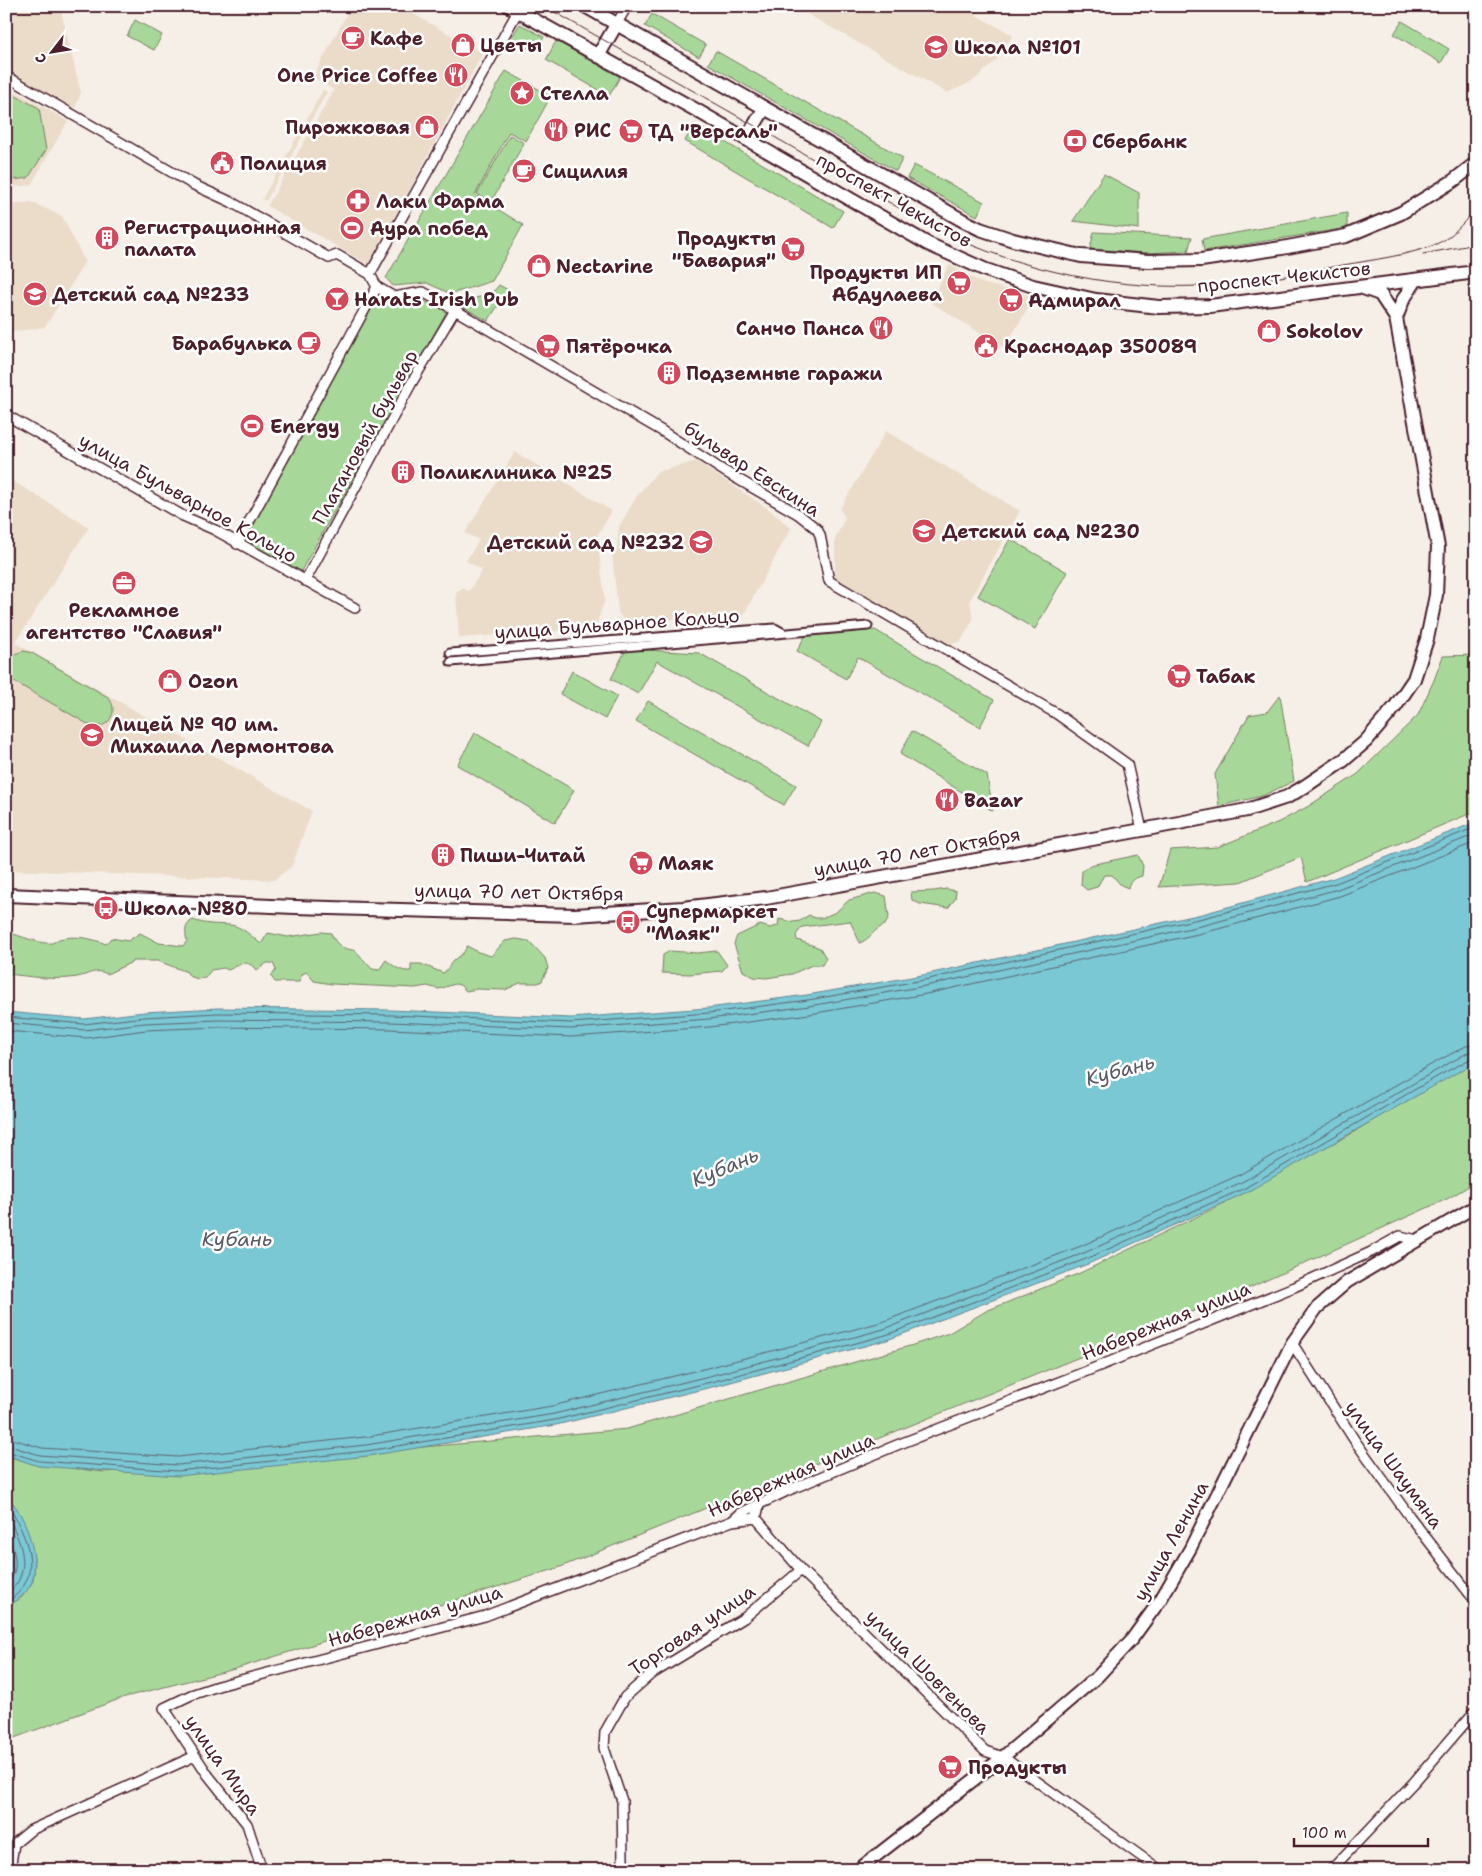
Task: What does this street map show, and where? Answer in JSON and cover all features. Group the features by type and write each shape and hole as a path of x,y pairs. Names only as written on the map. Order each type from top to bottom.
{"main road":[{"name":"проспект Чекистов","path":"585,6 962,220 980,229 1013,240 1072,254 1148,261 1201,260 1346,236 1401,213 1453,181 1476,163"},
{"name":"проспект Чекистов","path":"514,9 935,248 986,270 1033,286 1074,296 1159,307 1210,306 1363,288 1476,272"},
{"path":"598,56 616,25"},
{"path":"746,139 764,109"},
{"path":"1396,318 1403,300 1416,280"},
{"name":"улица 70 лет Октября","path":"6,895 295,907 575,915 683,908 766,898 1142,830 1247,810 1287,796 1344,760 1366,741 1395,707 1414,680 1427,639 1436,595 1438,546 1396,318 1380,294 1363,288"}],"street":[{"path":"616,25 627,6"},
{"path":"370,274 514,9"},
{"path":"6,76 194,185 231,202 329,258 337,255 370,274 377,288 237,544"},
{"name":"бульвар Евскина","path":"377,288 394,297 423,292 662,431 724,471 798,514 817,529 820,535 829,580 1050,710 1127,764 1142,830"},
{"name":"Платановый бульвар","path":"305,581 411,384 455,310"},
{"name":"улица Бульварное Кольцо","path":"6,416 183,516 215,530 237,544 355,608"},
{"name":"улица Бульварное Кольцо","path":"451,662 868,626"},
{"name":"улица Бульварное Кольцо","path":"450,653 775,628 784,633"},
{"name":"улица Ленина","path":"858,1870 1003,1756 1098,1676 1132,1639 1161,1599 1190,1549 1292,1343 1317,1308 1347,1282 1476,1207"},
{"name":"Набережная улица","path":"164,1708 191,1695 218,1686 485,1616 732,1521 741,1513 760,1502 897,1445 1082,1373 1294,1287 1371,1252 1400,1236 1417,1240"},
{"name":"улица Шаумяна","path":"1292,1343 1355,1441 1410,1517 1476,1602"},
{"path":"732,1521 756,1518 760,1502"},
{"name":"улица Шовгенова","path":"756,1518 801,1570 985,1751 1003,1756 1160,1870"},
{"name":"Торговая улица","path":"620,1870 622,1861 622,1801 604,1748 605,1732 625,1697 650,1675 744,1618 801,1570"},
{"name":"улица Мира","path":"164,1708 208,1775 248,1824 262,1870"},
{"path":"1331,1870 1415,1781 1476,1710"},
{"path":"10,1865 14,1844 31,1830 195,1756"}],"shaded area":[{"path":"6,6 60,6 81,93 75,108 6,71"},
{"path":"351,6 399,6 483,53 369,265 267,206 334,90 313,77"},
{"name":"Школа №101","path":"793,6 981,6 976,15 1013,35 998,59 972,82 947,93"},
{"path":"6,86 68,121 31,185 6,188"},
{"path":"323,90 327,92 266,201 262,199"},
{"name":"Детский сад №233","path":"31,202 62,216 85,262 45,327 6,333 6,205"},
{"path":"949,265 982,283 1035,297 1004,348 930,302"},
{"name":"Детский сад №230","path":"886,431 1020,511 970,600 973,620 961,641 948,645 835,577 835,539 845,517 840,509"},
{"path":"515,452 612,511 597,536 605,600 595,628 459,638 456,593 462,588 469,591 482,570 466,561 479,540 465,533"},
{"name":"Детский сад №232","path":"696,461 770,510 791,528 742,618 623,620 618,612 612,553 617,548 619,526 637,496 657,472"},
{"path":"6,477 89,527 6,657"},
{"name":"Лицей № 90 им. Михаила Лермонтова","path":"16,643 312,811 292,866 274,880 6,870 6,659"}],"green space":[{"path":"652,14 706,45 699,57 645,26"},
{"path":"135,20 162,35 154,50 127,36"},
{"path":"1402,21 1449,49 1441,63 1394,34"},
{"path":"520,24 544,37 535,52 511,38"},
{"path":"556,41 620,77 609,96 546,60"},
{"path":"716,51 903,158 896,171 708,64"},
{"path":"506,71 551,96 526,141 509,132 475,195 523,225 492,281 451,294 427,283 393,286 386,278"},
{"path":"6,91 39,108 46,150 28,178 6,181"},
{"path":"694,124 843,211 833,228 685,141"},
{"path":"510,135 524,143 491,202 477,194"},
{"path":"914,165 984,202 977,216 907,178"},
{"path":"1104,174 1139,193 1139,229 1073,221"},
{"path":"1347,213 1347,228 1204,251 1202,239"},
{"path":"1094,232 1192,237 1188,251 1146,253 1090,249"},
{"path":"499,285 508,290 488,321 463,307 467,300 489,294"},
{"path":"383,299 390,301 419,299 447,311 301,571 244,541 374,304"},
{"path":"1010,539 1067,572 1035,629 978,596"},
{"path":"875,630 994,700 980,727 858,657 846,679 797,651 805,636"},
{"path":"626,649 699,653 821,722 808,746 657,661 638,694 611,679"},
{"path":"24,651 32,653 108,697 113,708 111,718 103,725 91,726 13,681 8,672 8,663 14,655"},
{"path":"1476,655 1476,811 1307,882 1301,857 1240,882 1159,887 1170,850 1218,847 1279,822 1307,807 1358,774 1418,715 1443,656"},
{"path":"572,671 617,696 605,719 560,694"},
{"path":"1280,695 1294,781 1262,796 1219,806 1215,774 1249,715 1267,712"},
{"path":"648,701 796,785 784,805 636,721"},
{"path":"912,731 987,775 993,811 900,754"},
{"path":"475,733 574,790 555,823 457,765"},
{"path":"1138,855 1143,866 1142,876 1131,881 1128,888 1121,885 1112,875 1104,875 1097,887 1087,890 1081,885 1082,871 1090,865"},
{"path":"946,889 956,891 955,899 948,908 920,904 912,900 911,892"},
{"path":"875,893 886,896 889,917 885,925 877,929 864,941 860,943 850,921 802,927 796,935 797,940 820,948 826,958 822,965 812,965 792,974 766,978 754,977 743,971 734,944 737,936 760,925 770,928 778,926 779,919 793,922 800,921 809,915 815,918 822,918 836,912 849,900"},
{"path":"193,920 207,924 239,927 261,944 268,933 288,937 321,932 331,933 340,946 355,950 372,969 379,970 386,960 404,971 411,971 411,964 421,964 443,973 463,953 467,946 491,956 505,941 516,939 529,941 545,958 548,968 542,981 538,983 520,983 505,990 477,989 466,991 460,985 455,984 439,989 427,986 415,988 332,984 314,981 307,972 302,974 299,982 275,982 271,976 276,970 273,963 267,963 257,970 249,964 243,963 228,970 224,968 211,970 205,978 198,979 189,976 187,972 158,961 134,961 107,974 95,972 69,978 42,978 6,974 7,932 48,943 59,939 77,937 106,944 111,938 128,941 140,933 159,943 183,946 187,941 187,926"},
{"path":"670,951 697,953 717,951 727,965 722,971 690,974 662,973 663,955"},
{"path":"1476,1059 1476,1182 1447,1199 1238,1293 558,1568 235,1669 125,1697 6,1741 6,1608 22,1597 33,1581 35,1563 22,1519 6,1496 6,1456 32,1463 104,1472 276,1460 627,1429 949,1333 986,1311 1080,1273 1217,1207 1297,1161 1346,1137 1425,1087"}],"water":[{"name":"Кубань","path":"1476,822 1476,1062 1247,1192 1088,1264 887,1340 716,1386 556,1425 368,1456 178,1476 38,1466 6,1455 6,1012 84,1019 144,1012 218,1008 391,1010 571,1018 708,1008 807,995 923,975 1202,914 1334,878"},
{"path":"6,1496 19,1512 29,1534 34,1558 34,1569 33,1579 29,1588 6,1608"}],"tram line":[{"path":"544,6 936,229 1003,257 1074,276 1110,282 1182,286 1233,284 1278,277 1393,256 1434,245 1457,230 1476,209"},
{"path":"1423,254 1476,244"}],"place":[{"name":"Кафе","path":"353,38"},
{"name":"Цветы","path":"463,45"},
{"name":"Школа №101","path":"936,47"},
{"name":"One Price Coffee","path":"456,75"},
{"name":"Стелла","path":"522,93"},
{"name":"Пирожковая","path":"427,127"},
{"name":"РИС","path":"556,130"},
{"name":"ТД \"Версаль\"","path":"631,131"},
{"name":"Сбербанк","path":"1075,141"},
{"name":"Полиция","path":"222,163"},
{"name":"Сицилия","path":"524,171"},
{"name":"Лаки Фарма","path":"358,201"},
{"name":"Аура побед","path":"352,228"},
{"name":"Регистрационная палата","path":"107,238"},
{"name":"Продукты \"Бавария\"","path":"793,249"},
{"name":"Nectarine","path":"539,266"},
{"name":"Продукты ИП Абдулаева","path":"959,283"},
{"name":"Детский сад №233","path":"35,294"},
{"name":"Harats Irish Pub","path":"337,299"},
{"name":"Адмирал","path":"1011,300"},
{"name":"Санчо Панса","path":"881,328"},
{"name":"Sokolov","path":"1269,331"},
{"name":"Барабулька","path":"309,343"},
{"name":"Пятёрочка","path":"548,346"},
{"name":"Краснодар 350089","path":"986,346"},
{"name":"Подземные гаражи","path":"669,373"},
{"name":"Energy","path":"252,426"},
{"name":"Поликлиника №25","path":"403,472"},
{"name":"Детский сад №230","path":"924,531"},
{"name":"Детский сад №232","path":"701,542"},
{"name":"Рекламное агентство \"Славия\"","path":"124,583"},
{"name":"Табак","path":"1179,676"},
{"name":"Ozon","path":"170,681"},
{"name":"Лицей № 90 им. Михаила Лермонтова","path":"92,735"},
{"name":"Bazar","path":"947,800"},
{"name":"Пиши-Читай","path":"443,855"},
{"name":"Маяк","path":"641,863"},
{"name":"Школа №80","path":"106,908"},
{"name":"Супермаркет \"Маяк\"","path":"628,922"},
{"name":"Продукты","path":"950,1767"}]}
